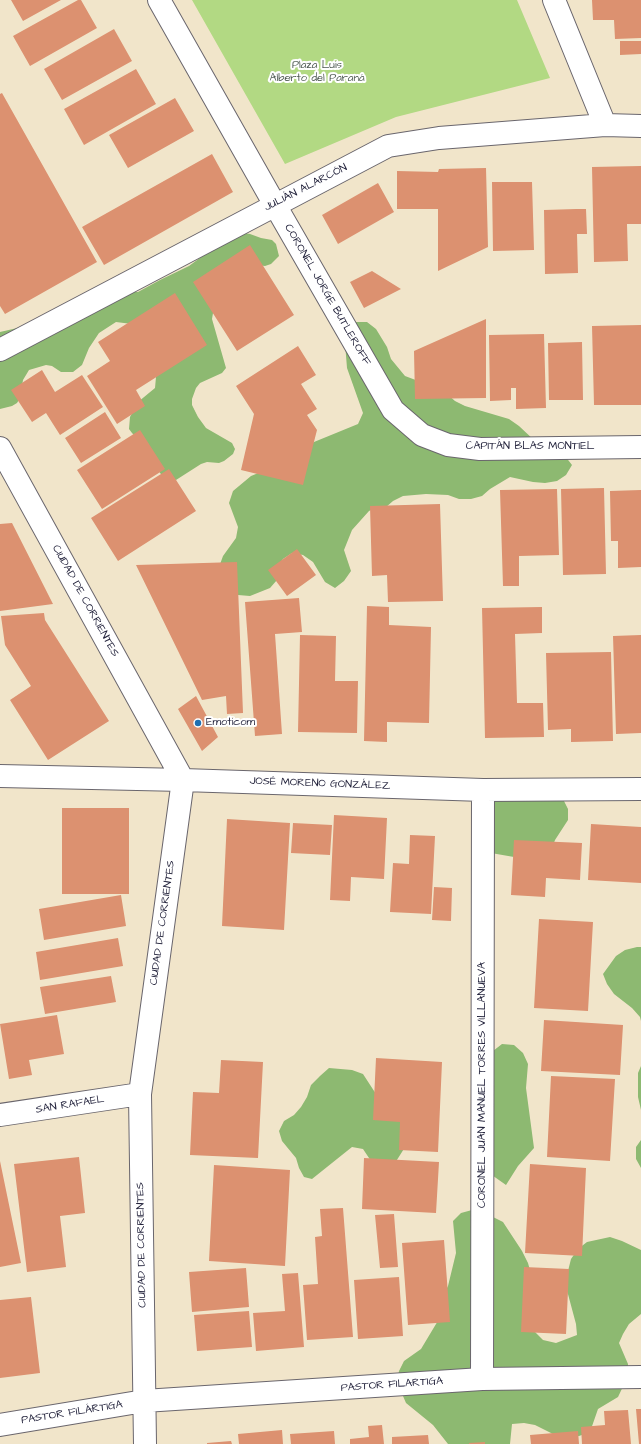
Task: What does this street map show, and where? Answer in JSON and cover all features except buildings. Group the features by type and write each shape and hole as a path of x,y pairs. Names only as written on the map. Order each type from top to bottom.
{"street":[{"name":"CORONEL JORGE BUTLEROFF","path":"159,0 393,410 422,435"},
{"path":"554,0 605,125"},
{"name":"JULIÁN ALARCÓN","path":"0,350 388,146 439,138 605,125 641,126"},
{"name":"CAPITÁN BLAS MONTIEL","path":"422,435 448,445 480,449 641,447"},
{"name":"CIUDAD DE CORRIENTES","path":"0,448 183,780 140,1094 145,1444"},
{"name":"JOSÉ MORENO GONZÁLEZ","path":"0,776 183,780 484,790 641,789"},
{"name":"CORONEL JUAN MANUEL TORRES VILLANUEVA","path":"482,1379 484,790"},
{"name":"SAN RAFAEL","path":"0,1115 140,1094"},
{"name":"PASTOR FILARTIGA","path":"144,1401 482,1379 641,1377"},
{"name":"PASTOR FILÁRTIGA","path":"0,1425 144,1401"}],"green space":[{"name":"Plaza Luis Alberto del Paraná","path":"192,0 517,0 550,78 396,117 285,164"},
{"path":"244,233 272,240 276,244 279,256 271,264 265,266 241,263 214,307 212,319 226,368 222,373 200,383 196,388 192,399 192,405 206,428 232,443 235,449 233,454 224,461 219,463 207,462 201,464 176,480 164,477 160,473 150,452 129,429 130,417 138,402 155,388 156,377 140,325 116,322 99,333 89,348 82,365 73,372 61,372 52,366 46,365 29,370 23,380 20,398 17,403 0,409 0,332 26,326 127,292 138,292 189,266 227,238"},
{"path":"355,322 367,322 376,329 387,347 391,359 405,376 437,388 455,401 465,406 509,419 535,441 565,456 572,465 566,475 557,481 545,483 533,482 510,477 490,489 482,496 471,499 459,499 448,495 426,494 403,496 393,501 385,508 379,506 369,511 352,530 344,550 351,571 344,581 335,588 325,582 313,562 303,555 292,553 283,559 277,569 277,580 270,588 250,596 238,595 229,587 219,567 223,556 236,538 238,527 229,503 233,491 251,476 273,467 314,442 358,424 363,413 347,368 345,343"},
{"path":"562,797 568,809 568,820 555,840 551,851 514,857 491,853 488,805 498,798"},
{"path":"641,947 641,1021 640,1017 632,1008 614,994 607,984 603,974 616,956 625,950"},
{"path":"502,1044 514,1045 523,1053 528,1064 526,1088 534,1148 518,1166 506,1185 489,1173 493,1051"},
{"path":"641,1066 641,1110 638,1097 638,1073"},
{"path":"329,1068 352,1070 363,1074 376,1094 395,1102 407,1144 395,1163 375,1167 363,1149 352,1147 312,1179 304,1177 296,1158 282,1141 279,1131 284,1121 294,1115 301,1107 307,1097 311,1085"},
{"path":"641,1140 641,1168 636,1159 636,1147"},
{"path":"472,1210 483,1212 503,1222 522,1251 528,1263 531,1274 535,1332 543,1340 556,1343 577,1335 576,1324 565,1283 571,1259 578,1249 587,1242 610,1237 641,1250 641,1314 629,1324 619,1343 628,1364 628,1376 618,1397 598,1409 590,1432 579,1436 565,1438 555,1435 535,1425 524,1423 512,1424 510,1444 448,1444 433,1425 406,1403 397,1382 399,1371 404,1361 421,1349 439,1319 442,1298 448,1286 456,1253 453,1221 461,1213"}],"place":[{"name":"Emoticom","path":"198,723"}]}
